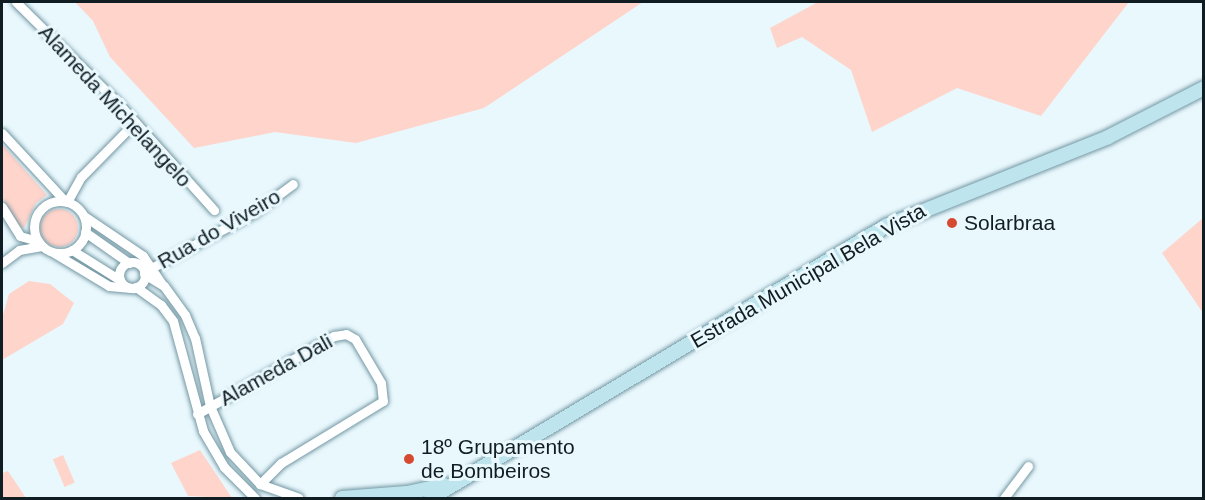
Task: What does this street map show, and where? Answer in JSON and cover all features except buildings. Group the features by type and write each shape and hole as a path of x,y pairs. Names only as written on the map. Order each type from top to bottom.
{"main road":[{"name":"Estrada Municipal Bela Vista","path":"431,498 886,226 1108,137 1203,88"},
{"path":"342,498 407,493 463,479"}],"street":[{"name":"Alameda Michelangelo","path":"15,2 135,122 214,210"},
{"path":"44,246 34,224 41,210 66,202 81,177 135,122"},
{"path":"2,133 66,202 134,248 147,271"},
{"name":"Rua do Viveiro","path":"147,271 262,208 293,184"},
{"path":"2,207 20,236 44,246 108,286 135,287"},
{"path":"72,250 85,232 84,216"},
{"path":"85,232 129,263 140,266 164,286 191,327 210,406 230,452 260,484 299,498"},
{"path":"2,263 19,250 44,246 72,250 161,305 173,321 197,414 224,466 255,498"},
{"path":"120,280 120,269 129,263"},
{"path":"135,287 147,271"},
{"name":"Alameda Dali","path":"197,414 334,336 346,334 355,339 381,383 380,405 281,463 260,484"},
{"path":"1004,498 1028,466"}],"shaded area":[{"path":"75,2 643,2 484,108 356,143 275,132 194,148 110,57 93,21"},
{"path":"818,2 1129,2 1041,116 957,88 872,132 851,70 802,37 777,48 770,28"},
{"path":"2,144 47,195 36,203 24,228 18,226 2,198"},
{"path":"59,209 73,214 78,228 73,242 59,247 45,242 40,228 45,214"},
{"path":"1203,218 1203,313 1162,253"},
{"path":"29,281 50,284 74,303 63,324 2,360 2,318 9,294"},
{"path":"200,450 232,498 188,496 171,463"},
{"path":"63,455 75,483 65,487 53,459"},
{"path":"8,471 26,498 2,498 2,473"}],"place":[{"name":"Solarbraa","path":"952,223"},
{"name":"18º Grupamento de Bombeiros","path":"409,459"}]}
